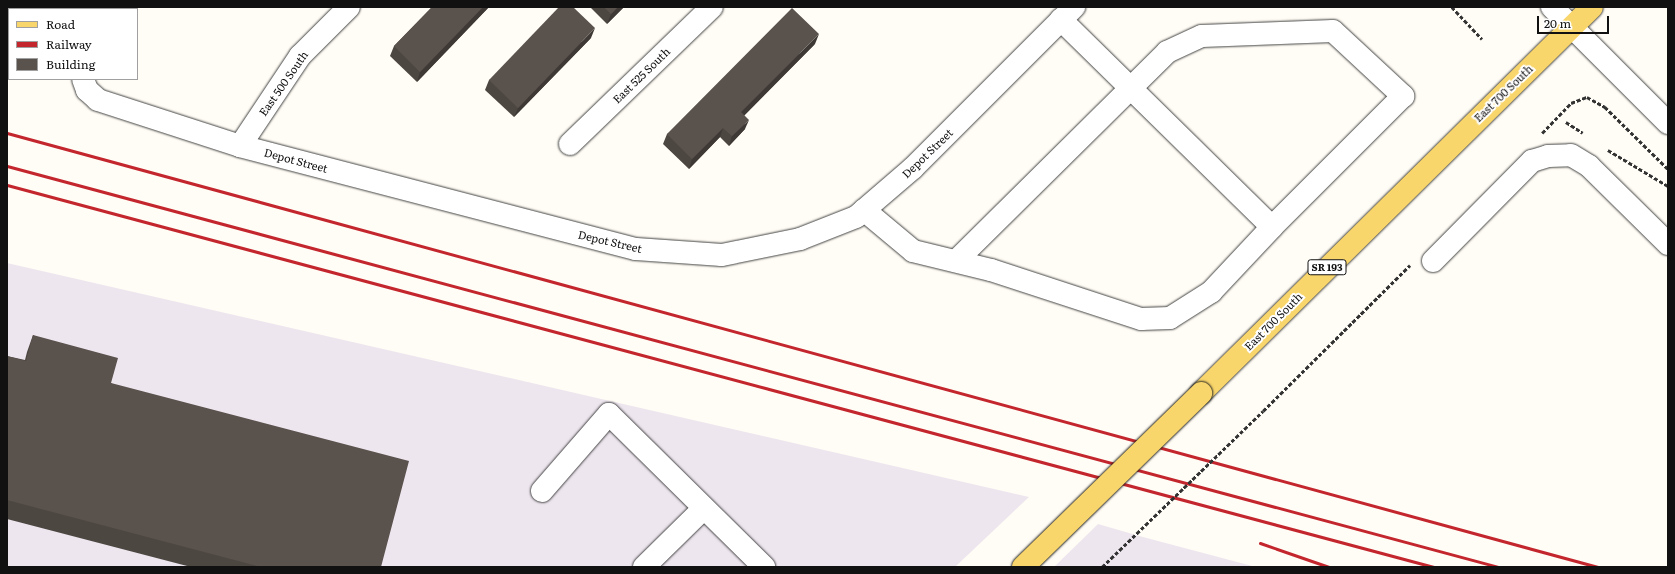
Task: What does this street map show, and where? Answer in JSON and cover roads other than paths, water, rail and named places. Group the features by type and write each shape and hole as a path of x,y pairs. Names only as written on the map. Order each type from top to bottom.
{"main road":[{"name":"East 700 South","path":"1023,567 1592,7"}],"street":[{"name":"East 500 South","path":"240,146 300,56 349,7"},
{"name":"East 525 South","path":"570,144 712,7"},
{"path":"1552,7 1668,123"},
{"name":"Depot Street","path":"83,80 87,90 98,100 240,146 636,249 722,255 800,239 856,217 913,168 1068,13"},
{"path":"1068,13 1131,88 1272,227"},
{"path":"864,210 913,251 956,262 1141,319 1170,318 1211,292 1272,227 1403,96 1333,31 1202,36 1167,52 956,262"},
{"path":"1433,261 1532,161 1548,156 1571,155 1589,166 1668,244"},
{"path":"542,491 609,414 764,567"},
{"path":"644,567 704,508"}],"railway":[{"path":"7,133 1598,567"},
{"path":"7,166 1498,567"},
{"path":"7,185 1434,567"},
{"path":"1260,543 1329,567"}]}
